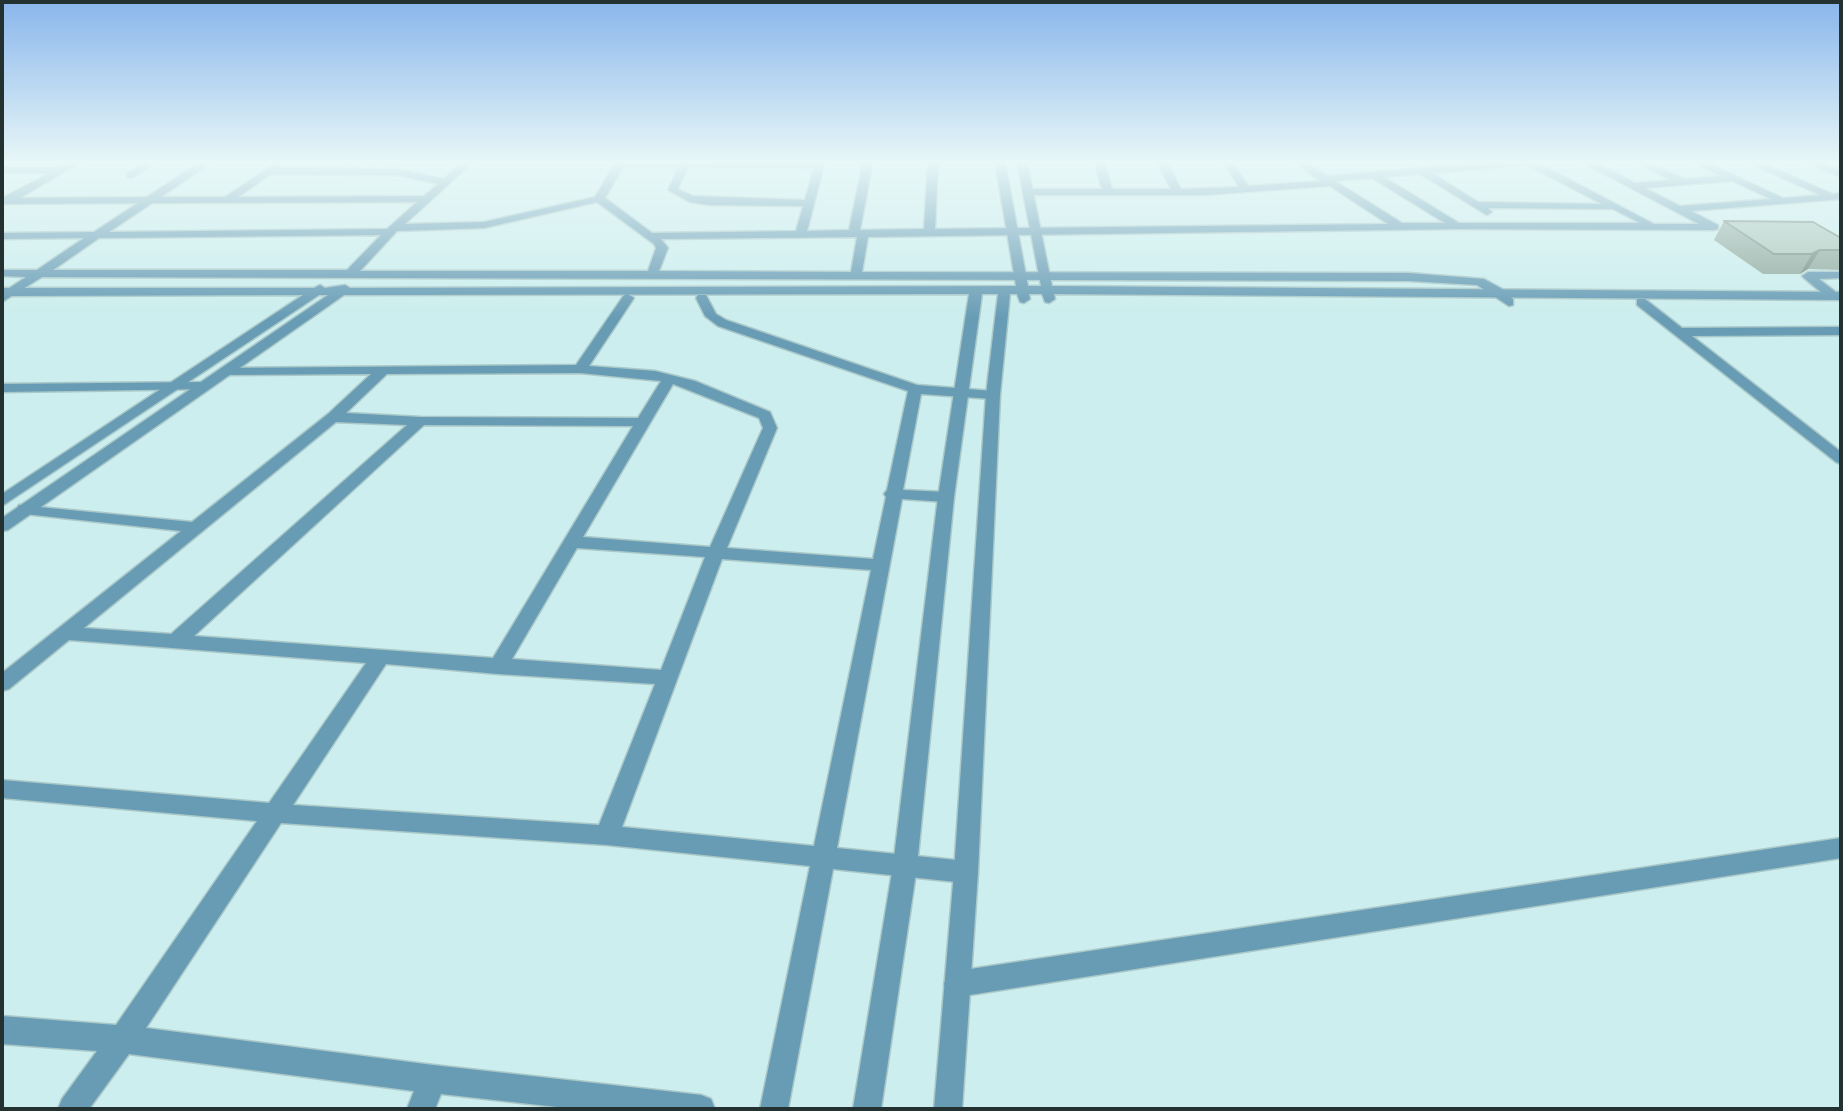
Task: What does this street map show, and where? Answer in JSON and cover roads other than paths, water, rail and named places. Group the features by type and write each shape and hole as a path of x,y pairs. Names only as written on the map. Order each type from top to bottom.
{"street":[{"path":"4,296 128,214"},
{"path":"352,272 410,214"},
{"path":"2,236 392,230 484,225 543,214"},
{"path":"619,214 652,236 662,248 653,273"},
{"path":"800,234 806,214"},
{"path":"856,274 861,214"},
{"path":"929,233 930,214"},
{"path":"948,1109 966,872 993,395 1014,294 1021,274 1008,214"},
{"path":"1031,214 1049,294"},
{"path":"1378,214 1399,227"},
{"path":"1437,214 1457,226"},
{"path":"1490,214 1509,226"},
{"path":"1628,214 1654,227"},
{"path":"652,236 1457,226 1714,227 1690,214"},
{"path":"600,272 630,293"},
{"path":"2,273 600,272 1451,279 1480,282 1514,298 1561,293 1839,299"},
{"path":"1839,299 1808,276 1841,275"},
{"path":"4,296 307,298 345,289 630,293 702,298 976,294"},
{"path":"4,296 630,293 1514,298 1571,302 1839,299"},
{"path":"580,369 630,293"},
{"path":"2,526 226,371 326,294"},
{"path":"867,1109 905,866 946,497 976,294"},
{"path":"2,501 307,298"},
{"path":"702,298 710,316 722,323 915,389 993,395"},
{"path":"1641,302 1841,459"},
{"path":"1681,332 1841,331"},
{"path":"226,371 580,369 669,378 757,409 765,415 770,428 715,555 607,835"},
{"path":"2,684 333,417 382,372"},
{"path":"498,667 574,542 640,422 669,378"},
{"path":"2,388 204,386"},
{"path":"2,402 26,388"},
{"path":"774,1109 821,856 915,389"},
{"path":"333,417 420,421 640,422"},
{"path":"177,640 420,421"},
{"path":"892,494 946,497"},
{"path":"25,509 194,527"},
{"path":"574,542 715,555 880,565"},
{"path":"63,634 177,640 379,659 667,678"},
{"path":"72,1109 123,1039 379,659"},
{"path":"2,789 275,813 607,835 966,872"},
{"path":"957,984 1841,848"},
{"path":"2,1030 123,1039 433,1079 701,1109"},
{"path":"421,1109 433,1079"}]}
